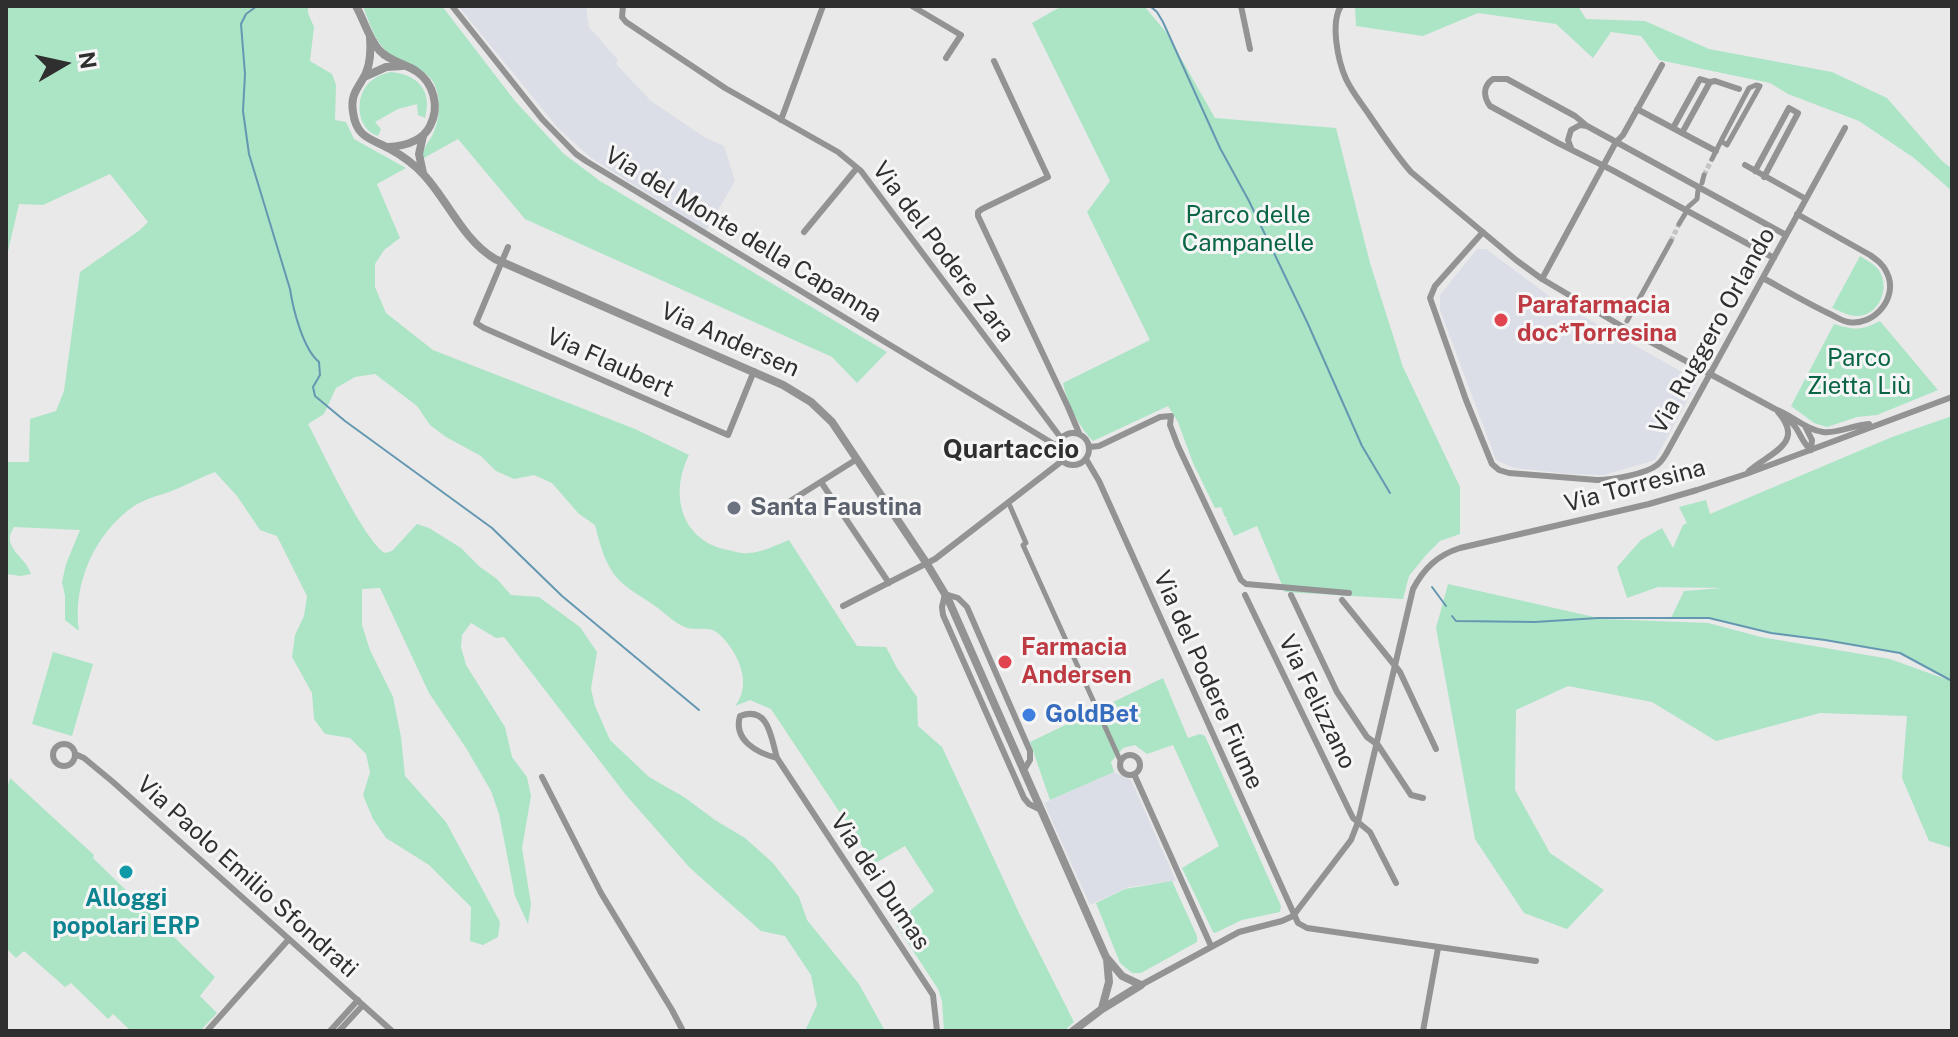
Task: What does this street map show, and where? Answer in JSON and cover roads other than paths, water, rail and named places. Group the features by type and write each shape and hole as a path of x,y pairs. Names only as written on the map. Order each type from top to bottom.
{"street":[{"path":"356,6 370,37 383,55 422,76 433,94 434,117 423,136 401,146 387,147"},
{"name":"Via del Monte della Capanna","path":"452,6 542,119 586,161 1057,446"},
{"name":"Via del Podere Zara","path":"623,6 622,17 626,22 725,88 838,152 857,168 876,188 1061,438"},
{"path":"781,120 823,6"},
{"path":"912,6 961,35 946,58"},
{"path":"1241,6 1250,49"},
{"path":"1341,6 1336,14 1335,28 1341,65 1349,86 1405,165 1542,279 1623,327 1803,423 1824,432 1876,424"},
{"name":"Via Andersen","path":"370,37 370,59 354,93 353,117 363,134 424,174 476,243 489,255 791,389 815,405 832,422 945,594 1106,957 1122,976 1141,985"},
{"path":"994,61 1048,177 982,209 978,216 1079,433"},
{"path":"1542,279 1603,165 1662,65"},
{"path":"364,77 386,67 403,66"},
{"path":"1774,258 1490,106 1485,95 1487,86 1493,79 1507,79 1786,235"},
{"path":"1673,128 1700,79 1739,89"},
{"path":"1682,133 1710,82"},
{"path":"1712,159 1721,141 1733,117 1749,88 1760,86 1727,145 1721,141"},
{"path":"1743,100 1750,103"},
{"path":"1755,171 1789,108 1798,113 1764,177"},
{"path":"1637,109 1716,151"},
{"path":"1733,117 1740,121"},
{"path":"1572,149 1568,142 1570,131 1577,126 1587,126"},
{"name":"Via Ruggero Orlando","path":"1483,232 1435,286 1430,298 1489,460 1499,470 1509,473 1601,481 1654,467 1666,454 1845,128"},
{"path":"423,136 419,154 424,174"},
{"path":"1745,165 1806,199"},
{"path":"804,232 857,168"},
{"path":"1702,183 1704,175"},
{"path":"1679,224 1685,214"},
{"path":"1763,278 1848,322 1870,318 1886,303 1890,280 1880,263 1797,214"},
{"path":"1627,321 1671,241"},
{"path":"503,262 508,247"},
{"name":"Via Flaubert","path":"503,262 476,323 728,435 754,371"},
{"name":"Via Torresina","path":"1293,916 1348,845 1358,822 1413,589 1426,568 1444,554 1483,542 1660,501 1746,474 1952,394"},
{"path":"1775,409 1794,425 1811,450"},
{"path":"1746,474 1785,444 1788,433 1782,415"},
{"path":"1090,447 1099,446 1160,417 1171,416 1170,425 1178,446 1241,580 1246,584 1349,593"},
{"path":"1803,423 1812,437 1811,450"},
{"path":"1071,432 1087,439 1090,447 1086,459 1075,465 1062,461 1057,454 1061,438 1071,432"},
{"path":"776,510 857,459"},
{"name":"Via del Podere Fiume","path":"1086,459 1099,481 1293,916"},
{"path":"843,606 927,564 1062,461"},
{"path":"821,482 889,583"},
{"path":"1010,506 1026,543 1023,545 1120,760 1119,766 1128,775 1134,774 1140,766 1136,756 1129,754 1120,760"},
{"name":"Via Andersen","path":"945,594 961,600 972,618 1030,751 1030,760 1024,770"},
{"name":"Via Andersen","path":"945,594 943,615 982,704 1024,798 1041,810"},
{"name":"Via Felizzano","path":"1245,595 1353,818 1370,832 1396,883"},
{"path":"1291,595 1337,692 1411,795 1423,798"},
{"path":"1342,600 1400,672 1436,749"},
{"path":"749,712 764,719 777,758 760,754 740,735 740,716 749,712"},
{"name":"Via Paolo Emilio Sfondrati","path":"75,754 105,775 392,1031"},
{"name":"Via dei Dumas","path":"777,758 927,984 935,1002 937,1031"},
{"path":"1134,774 1211,946"},
{"path":"542,777 608,906 683,1031"},
{"path":"1073,1031 1102,1009 1211,946 1244,930 1293,916 1307,928 1536,961"},
{"path":"207,1031 289,939"},
{"path":"1423,1031 1438,948"},
{"name":"Via Andersen","path":"1102,1009 1109,982 1106,957"},
{"path":"330,1031 360,1003"},
{"path":"339,1031 360,1003"}],"waterway":[{"path":"257,6 246,14 241,24 245,74 243,111 249,154 300,328 308,348 319,362 320,375 313,387 315,396 492,528 562,596 699,710"},
{"path":"1150,6 1163,22 1220,148 1308,324 1362,446 1390,493"},
{"path":"1432,587 1446,606"},
{"path":"1452,616 1456,621 1535,622 1598,618 1709,618 1771,633 1900,653 1952,681"}],"tunnel":[{"path":"1704,175 1712,159"},
{"path":"1671,241 1679,224"}],"place":[{"name":"Parafarmacia doc*Torresina","path":"1501,320"},
{"name":"Santa Faustina","path":"734,508"},
{"name":"Farmacia Andersen","path":"1005,662"},
{"name":"GoldBet","path":"1029,715"},
{"name":"Alloggi popolari ERP","path":"126,872"}],"district":[{"name":"Quartaccio","path":"1011,450"}],"park label":[{"name":"Parco delle Campanelle","path":"1248,230"},
{"name":"Parco Zietta Liù","path":"1859,373"}]}
